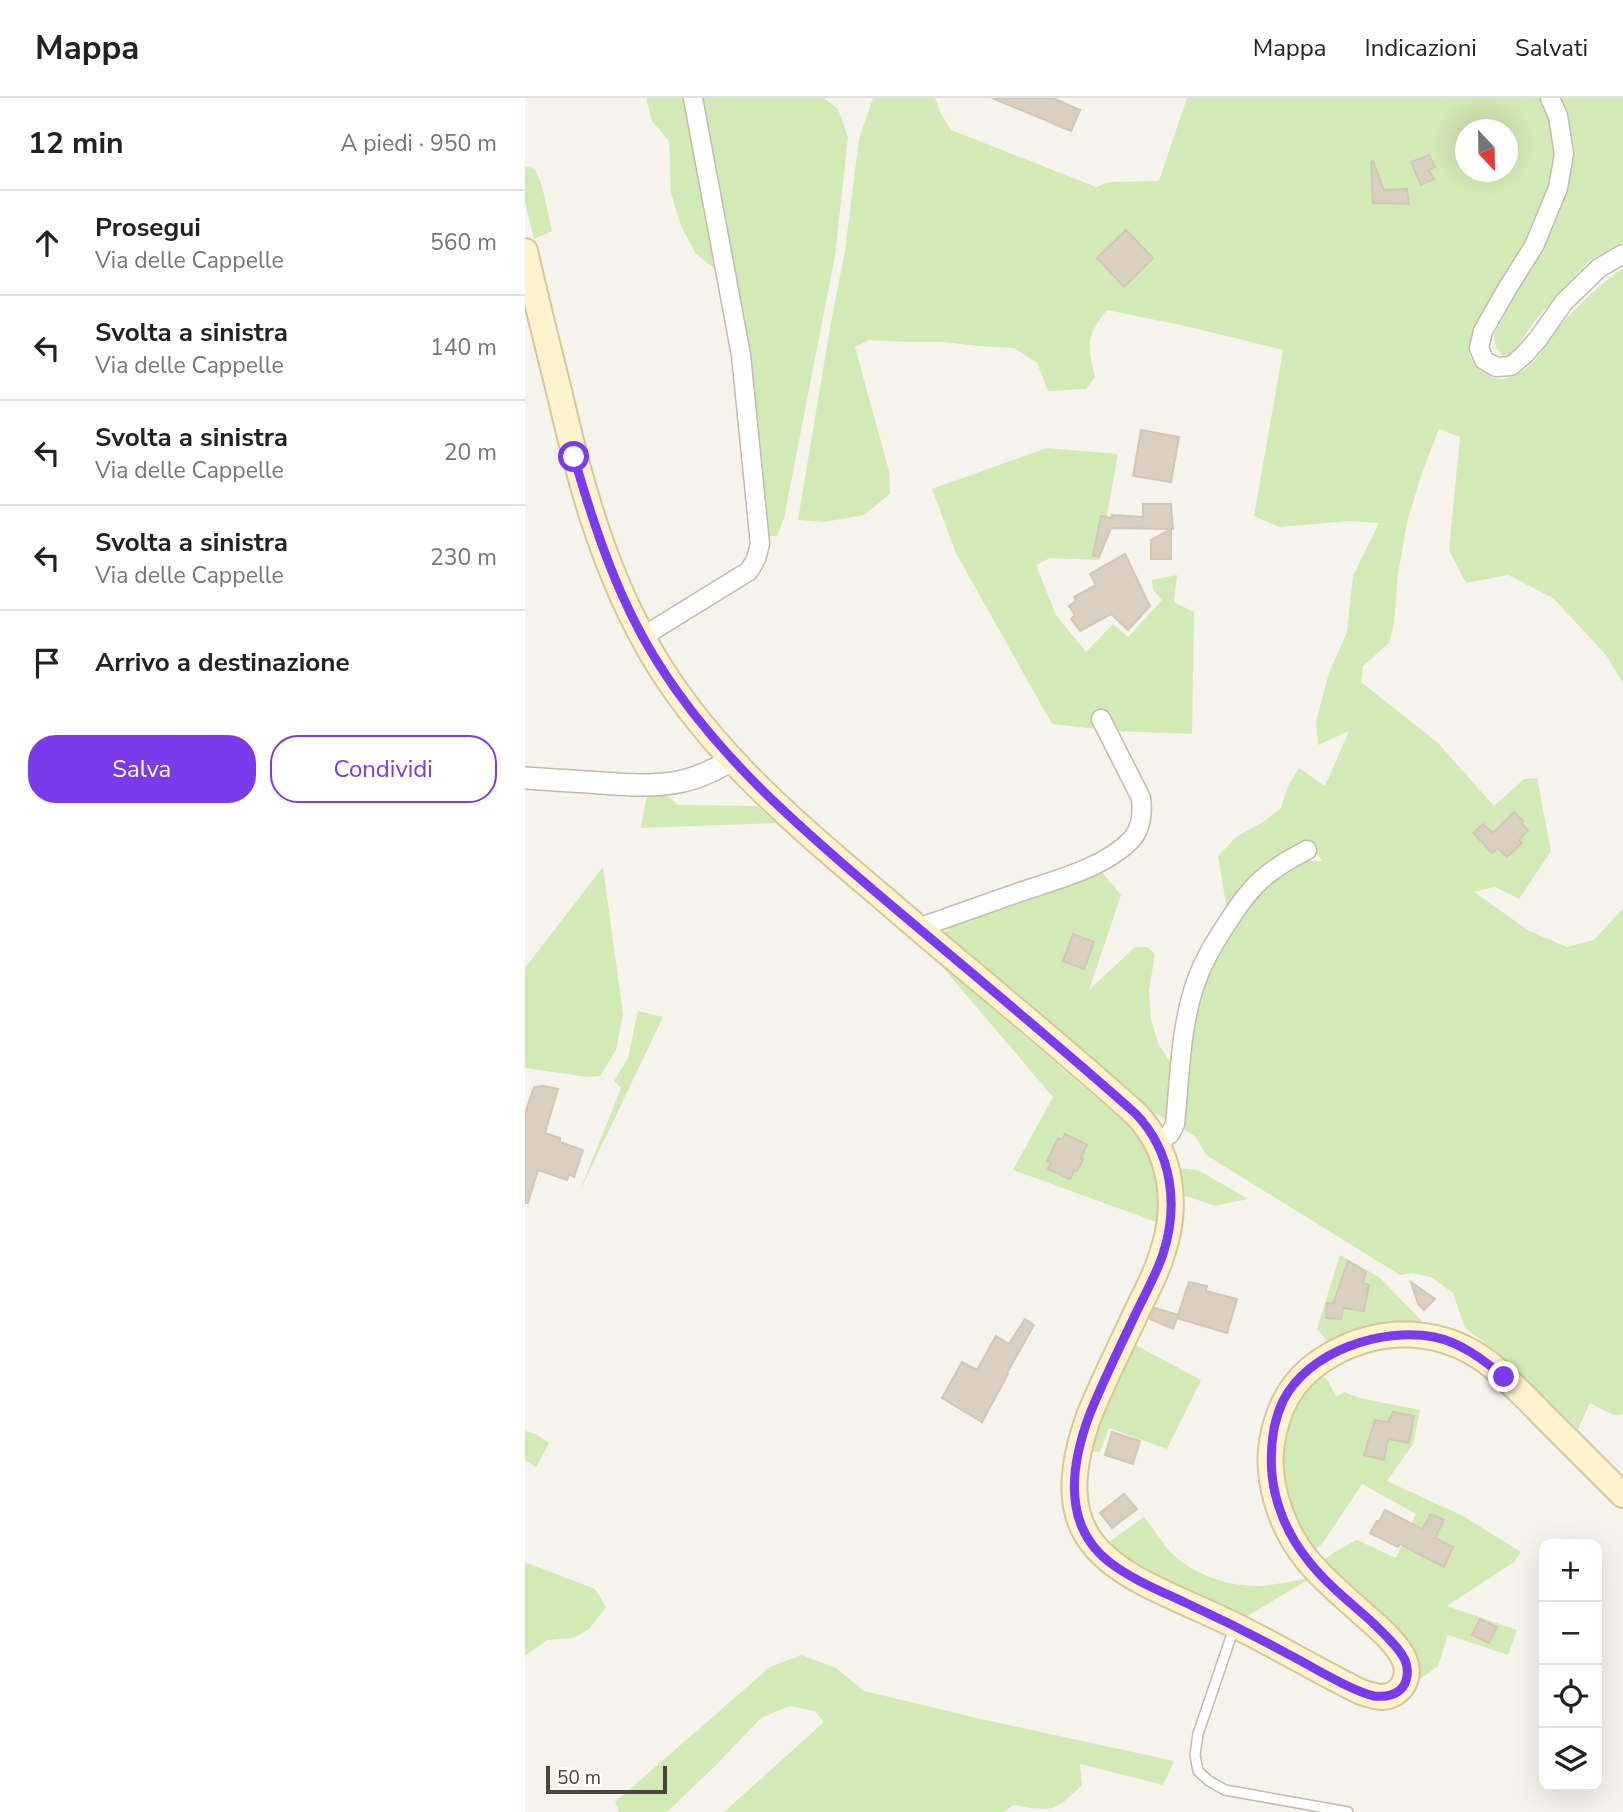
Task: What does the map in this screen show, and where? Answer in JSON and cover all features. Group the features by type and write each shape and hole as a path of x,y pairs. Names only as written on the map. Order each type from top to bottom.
{"main road":[{"path":"525,251 584,492 615,581 642,637 678,693 732,760 796,822 1130,1109 1146,1124 1157,1143 1169,1181 1171,1223 1158,1267 1096,1398 1083,1432 1074,1474 1075,1504 1086,1535 1100,1554 1139,1581 1235,1626 1361,1692 1383,1697 1399,1690 1407,1677 1407,1668 1399,1651 1319,1573 1297,1546 1283,1517 1272,1477 1271,1455 1277,1417 1284,1399 1296,1382 1311,1368 1351,1345 1395,1335 1417,1335 1443,1340 1489,1364 1623,1495"}],"street":[{"path":"642,637 749,571 756,559 759,544 741,355 693,98"},
{"path":"1550,98 1558,116 1565,154 1558,188 1534,246 1483,331 1479,348 1484,360 1496,367 1511,366 1538,339 1573,293 1599,268 1623,254"},
{"path":"918,928 1099,863 1132,839 1140,826 1141,798 1101,719"},
{"path":"525,778 626,785 661,784 695,778 732,760"},
{"path":"1157,1143 1170,1134 1175,1124 1185,1026 1196,983 1205,961 1243,899 1263,877 1307,850"}],"lane":[{"path":"1235,1626 1198,1734 1195,1755 1198,1771 1225,1790 1348,1812"}],"green space":[{"path":"646,98 686,98 714,268 696,254 681,226 671,193 669,141 652,121"},
{"path":"700,98 824,98 838,109 848,137 835,256 784,518 777,536 768,536 756,403 741,301"},
{"path":"873,98 935,98 951,130 1096,187 1109,182 1159,181 1187,98 1539,98 1549,116 1554,155 1545,199 1524,243 1477,324 1469,353 1478,368 1488,375 1499,379 1517,374 1536,359 1580,304 1623,268 1623,683 1606,655 1553,598 1508,575 1466,583 1449,550 1460,437 1439,429 1407,522 1398,574 1394,624 1389,643 1363,666 1361,682 1438,743 1494,806 1524,779 1537,778 1551,851 1519,899 1495,887 1474,892 1529,931 1567,947 1594,940 1623,908 1623,1414 1613,1415 1590,1403 1578,1429 1503,1357 1465,1328 1453,1293 1431,1277 1412,1273 1400,1275 1206,1155 1196,1137 1179,1126 1191,1022 1201,982 1257,891 1289,867 1307,861 1322,861 1310,843 1282,853 1252,876 1227,910 1218,856 1236,837 1281,808 1288,786 1299,768 1325,786 1349,731 1318,745 1316,721 1329,673 1347,632 1353,576 1379,523 1349,521 1279,527 1254,516 1283,350 1107,310 1095,327 1090,341 1095,377 1086,389 1048,391 1037,363 1014,348 869,340 855,347 889,471 890,494 864,515 824,522 798,520 845,251 859,139"},
{"path":"1560,98 1623,98 1623,242 1589,261 1537,318 1516,348 1509,355 1502,355 1496,348 1494,335 1551,226 1571,164 1572,142 1568,118"},
{"path":"525,166 535,169 542,186 552,231 534,239 525,202"},
{"path":"1047,448 1118,454 1099,560 1050,558 1036,565 1056,615 1086,652 1113,624 1128,637 1162,600 1153,590 1152,580 1177,575 1174,602 1194,612 1192,734 1116,731 1052,724 956,553 932,489"},
{"path":"664,793 678,805 757,806 776,823 641,828 647,794"},
{"path":"603,867 623,1014 616,1050 600,1076 588,1077 525,1068 525,968"},
{"path":"1101,871 1121,895 1089,990 1135,947 1147,947 1155,954 1149,990 1151,1020 1159,1045 1176,1071 1172,1122 1152,1112 1131,1091 944,934 949,928"},
{"path":"940,964 1141,1136 1160,1187 1159,1223 1013,1170 1053,1097"},
{"path":"638,1011 663,1017 579,1193 621,1088 614,1081 628,1058"},
{"path":"1177,1168 1198,1170 1248,1199 1215,1206 1183,1195"},
{"path":"1340,1255 1379,1277 1422,1321 1374,1325 1327,1341 1317,1329"},
{"path":"1132,1343 1201,1380 1167,1449 1109,1428 1100,1452 1088,1451 1091,1433"},
{"path":"1319,1375 1327,1379 1336,1397 1344,1392 1360,1398 1420,1410 1413,1444 1387,1481 1463,1516 1521,1552 1514,1562 1447,1606 1517,1630 1508,1655 1448,1635 1438,1666 1419,1680 1419,1669 1320,1563 1357,1540 1396,1558 1416,1514 1362,1484 1322,1544 1311,1552 1300,1536 1280,1473 1288,1413 1300,1393"},
{"path":"525,1431 536,1434 549,1443 536,1467 525,1460"},
{"path":"1144,1517 1175,1557 1207,1576 1256,1586 1311,1578 1239,1621 1150,1577 1106,1544"},
{"path":"525,1562 595,1589 606,1607 589,1629 574,1638 547,1640 525,1656"},
{"path":"801,1655 836,1668 864,1691 1174,1761 1163,1785 1080,1764 1082,1785 1059,1805 1045,1809 1013,1805 1004,1812 724,1812 824,1722 815,1711 790,1706 761,1718 667,1812 619,1812 615,1802 770,1667"}],"building":[{"path":"992,98 1053,98 1080,110 1071,131"},
{"path":"1429,155 1435,167 1429,170 1434,179 1421,185 1411,162"},
{"path":"1373,161 1384,190 1407,189 1409,204 1373,203"},
{"path":"1126,230 1153,258 1124,287 1097,258"},
{"path":"1141,430 1179,437 1171,482 1133,476"},
{"path":"1143,504 1171,504 1173,529 1111,528 1099,557 1093,555 1101,516 1143,517"},
{"path":"1171,529 1171,559 1151,559 1151,540"},
{"path":"1125,554 1150,606 1128,630 1111,614 1080,631 1071,619 1075,615 1069,606 1076,601 1074,597 1096,585 1090,574"},
{"path":"1514,812 1528,830 1519,840 1522,843 1507,857 1498,848 1492,853 1473,833 1483,824 1493,833"},
{"path":"1073,934 1094,942 1084,969 1063,961"},
{"path":"534,1087 558,1089 545,1133 583,1150 574,1177 569,1174 567,1180 538,1170 528,1203 525,1203 525,1114"},
{"path":"1065,1134 1087,1145 1077,1171 1075,1170 1070,1179 1048,1169 1051,1163 1047,1161 1058,1138 1062,1140"},
{"path":"1348,1261 1366,1272 1363,1283 1369,1285 1364,1311 1343,1308 1341,1319 1326,1318 1327,1303 1333,1304"},
{"path":"1189,1282 1207,1286 1206,1291 1237,1299 1227,1333 1177,1318"},
{"path":"1411,1282 1435,1299 1424,1310 1418,1304"},
{"path":"1155,1308 1178,1315 1173,1329 1150,1319"},
{"path":"1025,1319 1034,1325 982,1422 942,1398 962,1362 977,1370 996,1336 1009,1344"},
{"path":"1393,1412 1414,1416 1409,1443 1388,1439 1384,1460 1364,1455 1375,1420 1388,1422"},
{"path":"1112,1432 1140,1441 1133,1464 1105,1455"},
{"path":"1124,1494 1137,1509 1112,1528 1100,1513"},
{"path":"1385,1510 1422,1529 1431,1514 1444,1520 1435,1538 1453,1547 1444,1567 1400,1544 1398,1547 1370,1533"},
{"path":"1480,1619 1497,1627 1489,1643 1472,1635"}],"route":[{"path":"574,457 615,581 642,637 678,693 732,760 859,878 1136,1114 1146,1124 1157,1143 1169,1181 1171,1223 1158,1267 1089,1416 1074,1474 1075,1504 1081,1524 1100,1554 1129,1576 1235,1626 1361,1692 1383,1697 1392,1695 1399,1690 1407,1677 1407,1668 1399,1651 1319,1573 1289,1533 1272,1477 1271,1455 1277,1417 1284,1399 1296,1382 1311,1368 1351,1345 1374,1338 1395,1335 1436,1337 1473,1354 1504,1377"}]}
